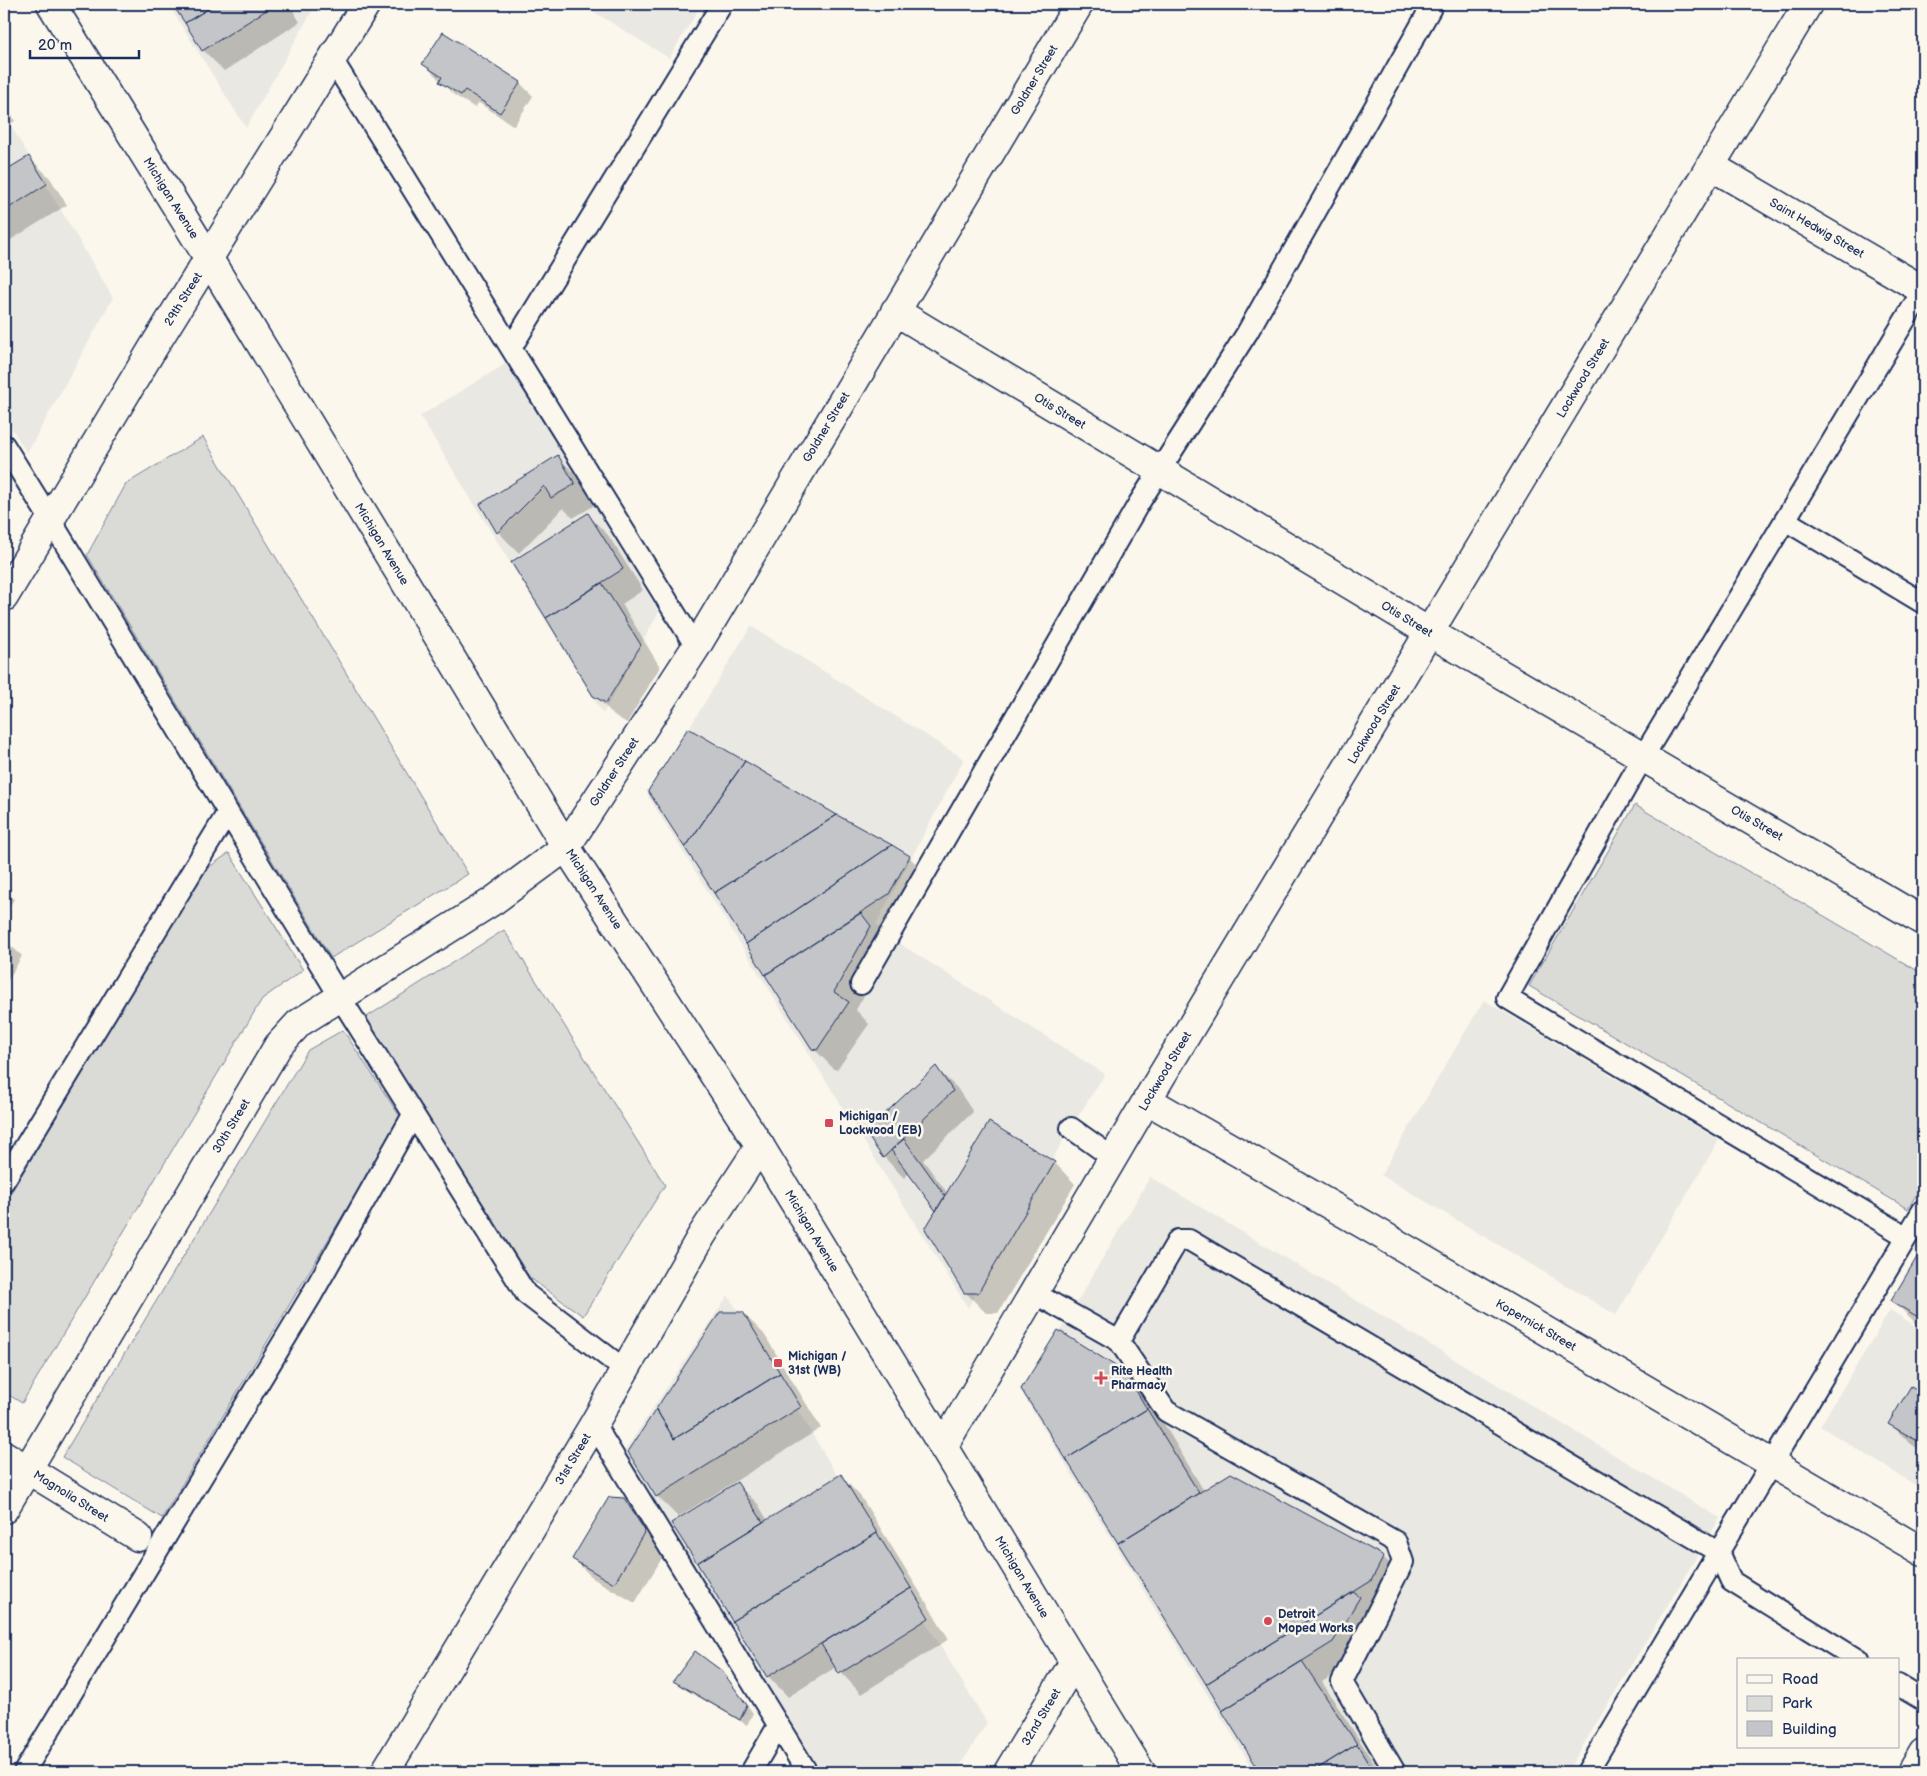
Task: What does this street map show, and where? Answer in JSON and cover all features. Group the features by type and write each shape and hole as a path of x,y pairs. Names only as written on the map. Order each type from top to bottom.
{"street":[{"name":"Michigan Avenue","path":"51,4 209,259 566,847 760,1146 1142,1772"},
{"name":"29th Street","path":"4,597 153,348 366,4"},
{"name":"Goldner Street","path":"566,847 696,647 894,311 1079,4"},
{"name":"Lockwood Street","path":"943,1447 1147,1100 1808,4"},
{"name":"Saint Hedwig Street","path":"1711,166 1923,290"},
{"name":"Otis Street","path":"894,311 1429,632 1923,921"},
{"name":"30th Street","path":"4,1509 278,1046 298,1023 494,901 566,847"},
{"name":"Kopernick Street","path":"1147,1100 1365,1225 1923,1552"},
{"name":"31st Street","path":"385,1772 594,1424 702,1235 760,1146"},
{"name":"Magnolia Street","path":"4,1455 138,1537"},
{"name":"32nd Street","path":"1008,1772 1074,1662"},
{"path":"1912,1772 1923,1753"}],"lane":[{"path":"511,348 722,4"},
{"path":"861,984 1134,512 1247,333 1433,4"},
{"path":"332,59 696,647"},
{"path":"1907,1237 1507,998 1643,757 1923,290"},
{"path":"4,446 340,997 526,1294 625,1370"},
{"path":"1785,520 1923,603"},
{"path":"4,1181 228,812"},
{"path":"24,1772 311,1296 413,1114"},
{"path":"1071,1128 1113,1158"},
{"path":"1587,1772 1923,1210"},
{"path":"1119,1341 1178,1240 1189,1240 1718,1552 1731,1582 1855,1658"},
{"path":"1034,1293 1119,1341 1166,1411 1396,1542 1402,1562 1342,1682 1395,1772"},
{"path":"594,1424 807,1772"},
{"path":"1900,1686 1923,1700"},
{"path":"751,1772 778,1726"}],"shaded area":[{"path":"168,4 316,4 246,128"},
{"path":"581,4 702,4 669,58"},
{"path":"4,114 113,298 27,453 4,416"},
{"path":"507,363 659,612 603,714 420,416"},
{"path":"751,626 964,759 876,924 902,945 1105,1074 1065,1137 968,1308 648,796"},
{"path":"1484,1000 1719,1140 1616,1315 1381,1175"},
{"path":"1150,1177 1720,1518 1567,1772 1255,1772 1023,1395"},
{"path":"728,1295 987,1723 956,1772 821,1772 622,1455"},
{"path":"1890,1310 1923,1331 1923,1490 1820,1426"}],"green space":[{"path":"203,437 468,874 331,958 87,555 126,484"},
{"path":"1635,805 1923,974 1923,1183 1908,1209 1529,986"},
{"path":"229,853 303,970 262,999 22,1403 4,1392 4,1204 205,870"},
{"path":"504,930 665,1185 583,1316 530,1278 365,1018"},
{"path":"343,1030 401,1118 162,1518 62,1457 308,1050"}],"building":[{"path":"172,4 216,4 185,23"},
{"path":"216,4 276,4 202,51 185,23"},
{"path":"443,32 521,82 500,113 465,90 461,95 439,82 442,77 422,64"},
{"path":"29,156 47,184 4,211 4,171"},
{"path":"558,455 575,484 551,498 544,486 497,533 480,504"},
{"path":"588,513 623,569 546,618 511,562"},
{"path":"602,583 641,645 606,703 593,696 546,618"},
{"path":"688,728 745,761 685,848 648,791"},
{"path":"745,761 837,815 714,893 685,848"},
{"path":"837,815 892,845 746,944 714,893"},
{"path":"892,845 910,856 889,894 765,975 746,944"},
{"path":"861,913 871,926 834,992 849,1002 817,1050 812,1049 765,975"},
{"path":"936,1066 953,1091 883,1158 865,1132"},
{"path":"989,1122 1055,1162 978,1293 964,1293 925,1229"},
{"path":"904,1139 945,1196 936,1211 891,1150"},
{"path":"1923,1247 1923,1320 1891,1301"},
{"path":"720,1312 743,1312 780,1373 674,1439 656,1409"},
{"path":"1058,1330 1125,1372 1147,1409 1066,1459 1021,1389"},
{"path":"780,1373 801,1407 656,1497 628,1452 656,1409 674,1439"},
{"path":"1911,1386 1923,1393 1923,1444 1888,1424"},
{"path":"1147,1409 1199,1493 1118,1543 1066,1459"},
{"path":"1231,1473 1384,1556 1371,1581 1206,1684 1118,1543"},
{"path":"841,1474 877,1533 732,1621 697,1563"},
{"path":"737,1482 763,1522 697,1563 671,1523"},
{"path":"609,1497 624,1498 645,1531 614,1584 572,1559"},
{"path":"877,1533 911,1588 767,1677 732,1621"},
{"path":"911,1588 929,1618 839,1674 821,1644"},
{"path":"1353,1592 1360,1597 1333,1642 1222,1711 1206,1684"},
{"path":"695,1651 722,1671 747,1705 740,1720 673,1681"},
{"path":"1302,1661 1357,1744 1312,1772 1260,1772 1222,1711"},
{"path":"1357,1744 1374,1772 1312,1772"}],"place":[{"name":"Michigan / Lockwood (EB)","path":"829,1123"},
{"name":"Michigan / 31st (WB)","path":"778,1363"},
{"name":"Rite Health Pharmacy","path":"1101,1378"},
{"name":"Detroit Moped Works","path":"1268,1621"}]}
